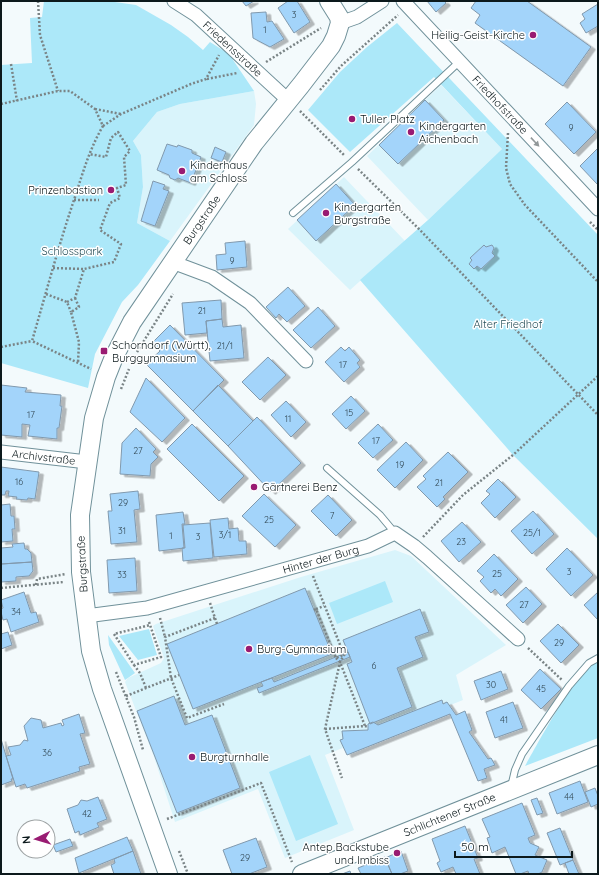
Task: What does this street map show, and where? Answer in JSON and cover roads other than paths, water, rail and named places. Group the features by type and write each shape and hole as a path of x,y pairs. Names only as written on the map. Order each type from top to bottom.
{"main road":[{"path":"329,1 339,20"},
{"name":"Burgstraße","path":"168,874 102,689 91,651 81,572 80,515 94,418 106,377 114,357 132,322 254,143 331,46 336,36 339,20"},
{"name":"Schlichtener Straße","path":"298,870 598,755"}],"street":[{"name":"Friedensstraße","path":"174,1 196,15 288,100"},
{"path":"339,20 357,16 382,1"},
{"name":"Friedhofstraße","path":"405,4 598,209"},
{"path":"172,262 212,278 250,303 306,361"},
{"name":"Archivstraße","path":"1,452 87,462"},
{"path":"394,533 414,546 518,639"},
{"name":"Hinter der Burg","path":"86,616 147,608 368,546 394,533"}],"lane":[{"path":"293,213 352,162 459,62"},
{"path":"327,468 380,515 394,533"},
{"path":"511,789 515,770 522,754 569,686 589,663 598,658"}],"place":[{"name":"Heilig-Geist-Kirche","path":"533,35"},
{"name":"Tuller Platz","path":"352,119"},
{"name":"Kindergarten Aichenbach","path":"411,132"},
{"name":"Kinderhaus am Schloss","path":"182,171"},
{"name":"Prinzenbastion","path":"111,190"},
{"name":"Kindergarten Burgstraße","path":"326,213"},
{"name":"Schorndorf (Württ), Burggymnasium","path":"104,351"},
{"name":"Gärtnerei Benz","path":"254,487"},
{"name":"Burg-Gymnasium","path":"249,649"},
{"name":"Burgturnhalle","path":"192,757"},
{"name":"Antep Backstube und Imbiss","path":"397,853"}],"park label":[{"name":"Schlosspark","path":"72,251"},
{"name":"Alter Friedhof","path":"508,324"}]}
